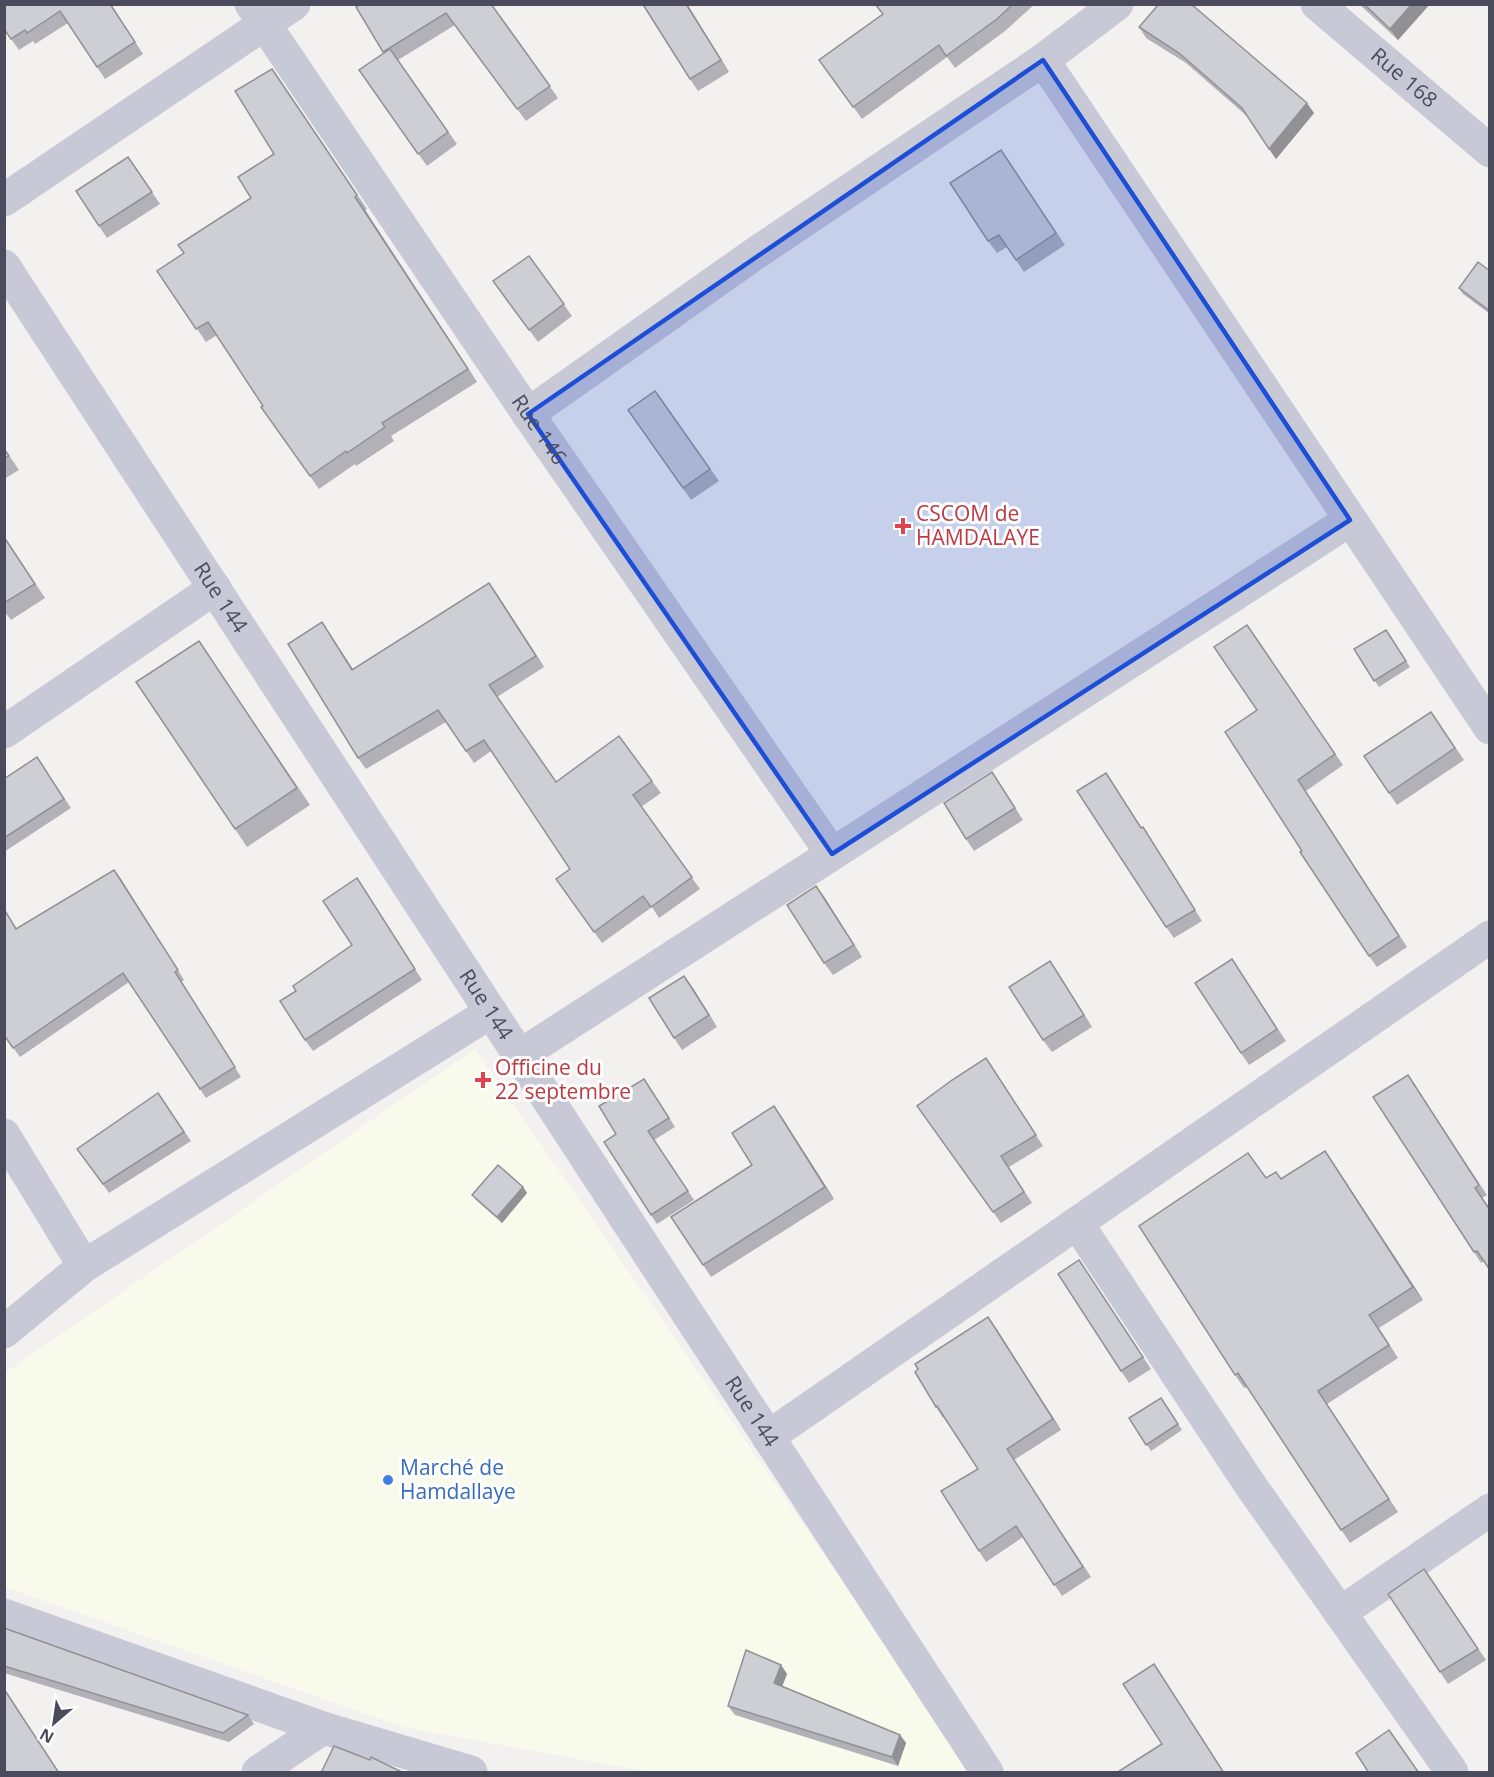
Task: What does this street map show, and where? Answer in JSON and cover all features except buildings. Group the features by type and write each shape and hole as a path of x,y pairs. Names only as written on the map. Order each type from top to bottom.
{"street":[{"path":"4,201 258,15 294,4"},
{"path":"528,414 753,255 1043,60 1118,4"},
{"name":"Rue 168","path":"1317,4 1490,151"},
{"name":"Rue 146","path":"258,15 528,414 832,854"},
{"path":"1043,60 1490,728"},
{"name":"Rue 144","path":"4,266 987,1773"},
{"path":"519,1056 1350,519"},
{"path":"4,732 214,588"},
{"path":"768,1437 1490,936"},
{"path":"4,1332 84,1266 491,1012"},
{"path":"4,1135 84,1266"},
{"path":"1077,1223 1251,1486 1452,1773"},
{"path":"1340,1613 1490,1510"},
{"path":"4,1616 323,1728 471,1773"},
{"path":"258,1773 323,1728"}],"highlighted area":[{"path":"1043,60 1350,520 832,854 528,414"}],"shaded area":[{"name":"Marché de Hamdallaye","path":"475,1049 974,1772 650,1772 403,1727 5,1587 5,1373"}],"place":[{"name":"CSCOM de HAMDALAYE","path":"903,526"},
{"name":"Officine du 22 septembre","path":"483,1080"},
{"name":"Marché de Hamdallaye","path":"388,1480"}]}
